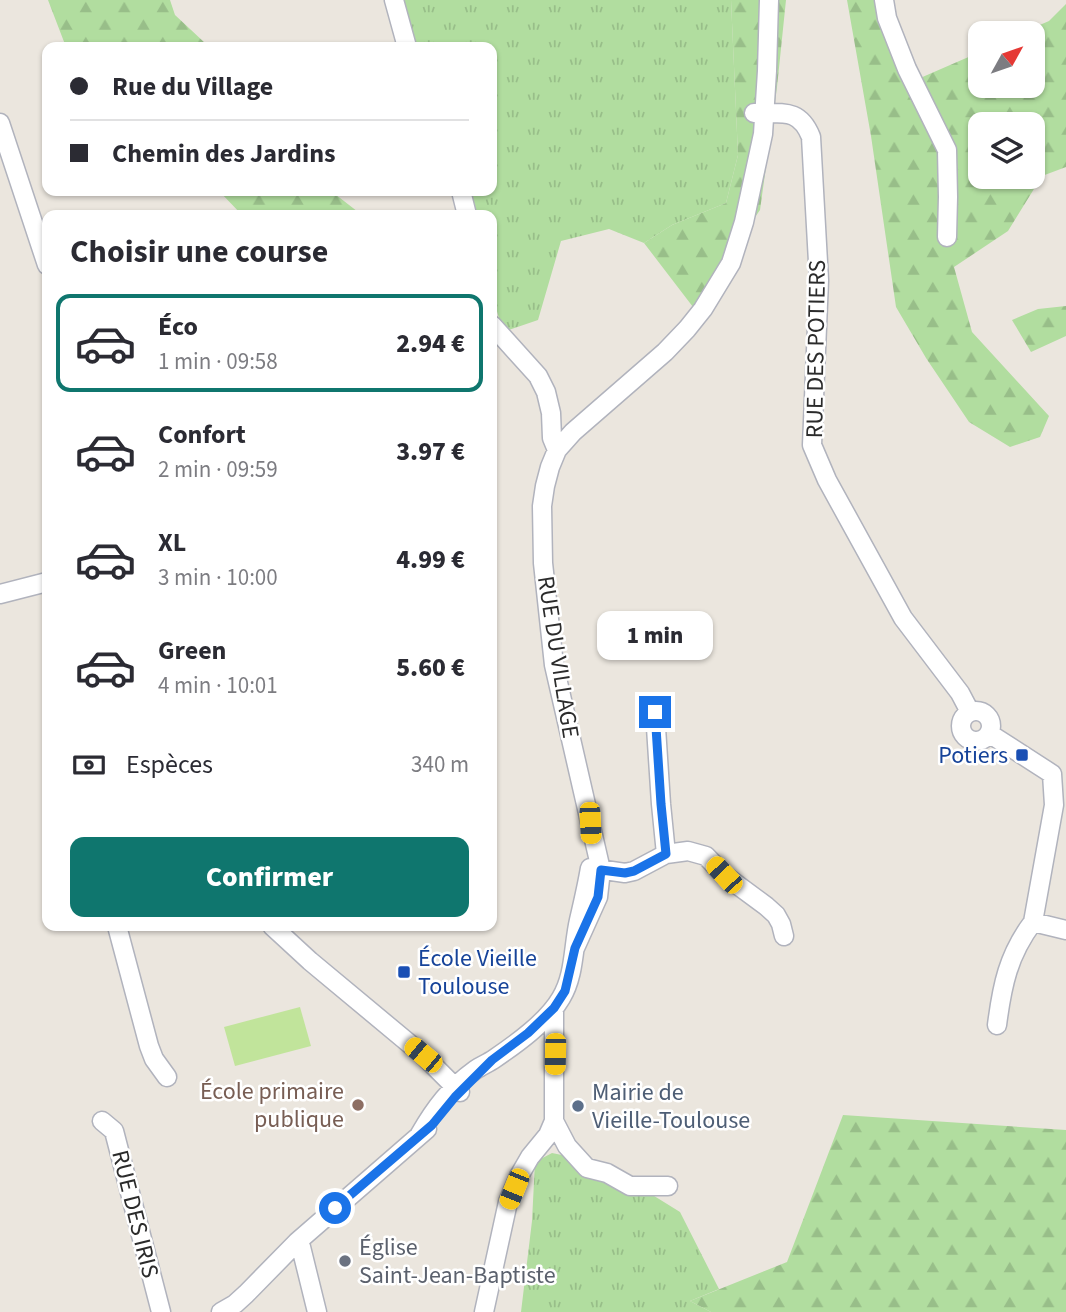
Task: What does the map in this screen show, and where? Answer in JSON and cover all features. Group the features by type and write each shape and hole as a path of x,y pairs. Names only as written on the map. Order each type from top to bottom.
{"street":[{"path":"394,0 406,42"},
{"path":"497,331 538,376 546,392 551,412 552,438 558,450 573,432 665,352 703,309 731,263 751,191 750,170 760,113 762,20 768,0"},
{"path":"884,0 887,18 907,69 947,150 947,237"},
{"name":"RUE DES POTIERS","path":"760,113 783,112 793,115 807,127 811,137 819,280 812,445 816,457 903,618 960,693 970,712 976,710 987,715 992,724 990,734 1059,771"},
{"path":"0,123 42,250"},
{"name":"RUE DU VILLAGE","path":"221,1312 235,1304 298,1242 420,1135 441,1101 458,1089 476,1069 528,1033 554,1008 565,991 575,948 598,897 598,849 554,665 543,563 543,496 550,467 558,450"},
{"path":"0,594 42,583"},
{"path":"655,712 666,854"},
{"path":"997,1025 1000,997 1013,954 1032,922 1059,771"},
{"path":"596,869 625,873 666,854 688,851 706,856 724,875 776,915 784,936"},
{"path":"1032,922 1066,930"},
{"path":"118,931 149,1046 154,1059 167,1077"},
{"path":"277,931 423,1055 458,1089"},
{"path":"484,1312 508,1202 519,1176 548,1135 554,1121 554,1008"},
{"name":"RUE DES IRIS","path":"102,1121 114,1130 161,1312"},
{"path":"554,1121 567,1146 587,1168 607,1173 630,1186 668,1186"},
{"path":"298,1242 317,1312"}],"green space":[{"path":"48,0 170,0 175,15 204,42 64,42"},
{"path":"403,0 731,0 738,155 726,203 672,225 644,243 609,229 561,241 538,320 503,332 497,311 497,210 469,210 465,196 497,196 497,42 414,42"},
{"path":"480,0 500,0 499,9 491,18 483,18 479,11"},
{"path":"731,0 786,0 777,87 760,210 693,307 644,243 672,225 726,203 738,155"},
{"path":"847,0 881,0 911,82 968,57 968,98 1045,98 1045,23 1066,4 1066,167 1045,175 1045,112 968,112 968,189 1034,189 1008,231 954,267 972,332 1049,416 1040,437 1010,447 969,422 896,307 871,136"},
{"path":"224,196 337,196 356,210 237,210"},
{"path":"1066,306 1066,336 1031,352 1012,320 1038,309"},
{"path":"300,1007 311,1046 235,1066 224,1027"},
{"path":"843,1115 1066,1130 1066,1312 711,1312 690,1301 787,1262"},
{"path":"552,1153 601,1163 680,1212 719,1289 690,1301 711,1312 521,1312 532,1221 535,1162"}],"place":[{"name":"Potiers","path":"1022,755"},
{"name":"École Vieille Toulouse","path":"404,972"},
{"name":"École primaire publique","path":"358,1105"},
{"name":"Mairie de Vieille-Toulouse","path":"578,1106"},
{"name":"Église Saint-Jean-Baptiste","path":"345,1261"}],"route":[{"path":"335,1208 432,1125 492,1060 528,1033 554,1008 565,991 575,948 598,897 601,870 625,873 634,871 666,854 655,712"}]}
